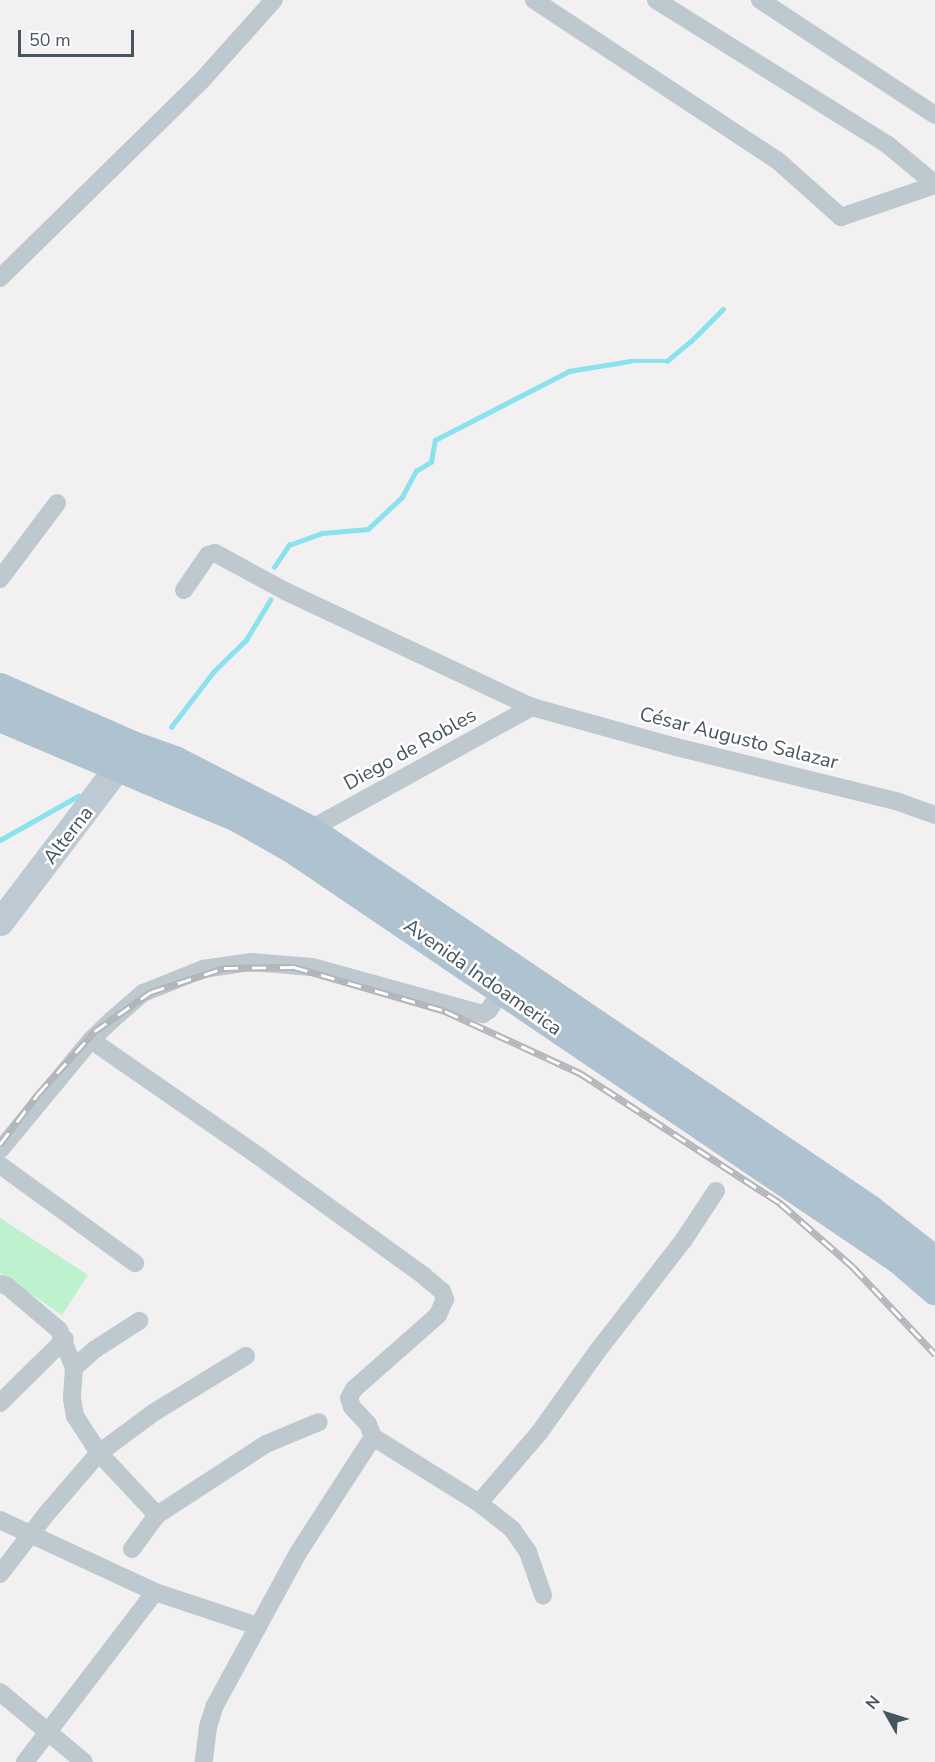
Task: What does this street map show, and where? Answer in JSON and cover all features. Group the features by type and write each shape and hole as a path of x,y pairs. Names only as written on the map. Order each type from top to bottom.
{"main road":[{"name":"Avenida Indoamerica","path":"0,688 126,757"},
{"name":"Avenida Indoamerica","path":"0,717 126,757 175,761 302,840 870,1210 935,1261"},
{"name":"Avenida Indoamerica","path":"408,910 501,991 889,1253 935,1290"}],"street":[{"path":"0,278 203,79 274,0"},
{"path":"534,0 777,160 841,217 935,184"},
{"path":"656,0 888,145 935,184"},
{"path":"760,0 935,115"},
{"path":"0,579 57,502"},
{"name":"César Augusto Salazar","path":"184,590 208,555 215,553 285,591 532,708 676,747 896,801 935,815"},
{"name":"Diego de Robles","path":"302,840 532,708"},
{"name":"Alterna","path":"0,922 126,757"},
{"path":"0,1150 91,1040 143,993 160,984 221,965 251,962 312,967 483,1014 489,1010 501,991"},
{"path":"91,1040 257,1155 442,1291 445,1299 438,1315 354,1389 349,1398 352,1407 368,1424 373,1437 479,1503 512,1529 528,1552 543,1595"},
{"path":"0,1165 135,1263"},
{"path":"479,1503 539,1433 596,1353 683,1241 716,1191"},
{"path":"0,1284 16,1294 59,1330 65,1339 74,1368 72,1398 75,1416 99,1453 157,1515"},
{"path":"74,1368 94,1350 139,1321"},
{"path":"0,1403 65,1339"},
{"path":"0,1574 30,1534 99,1453 153,1413 246,1356"},
{"path":"132,1549 157,1515 266,1444 319,1422"},
{"path":"204,1762 208,1727 215,1705 298,1553 373,1437"},
{"path":"0,1520 155,1592 257,1626"},
{"path":"25,1762 155,1592"},
{"path":"0,1692 84,1762"}],"green space":[{"path":"0,1218 88,1275 62,1315 0,1273"}],"waterway":[{"path":"274,567 289,545 322,533 368,529 402,497 416,471 431,462 435,440 569,371 630,361 667,361 723,309"},
{"path":"171,727 214,671 246,640 270,600"},
{"path":"0,840 78,796"}],"railway":[{"path":"0,1144 38,1094 95,1031 151,992 224,968 294,967 445,1011 580,1073 780,1203 853,1267 935,1354"}]}
